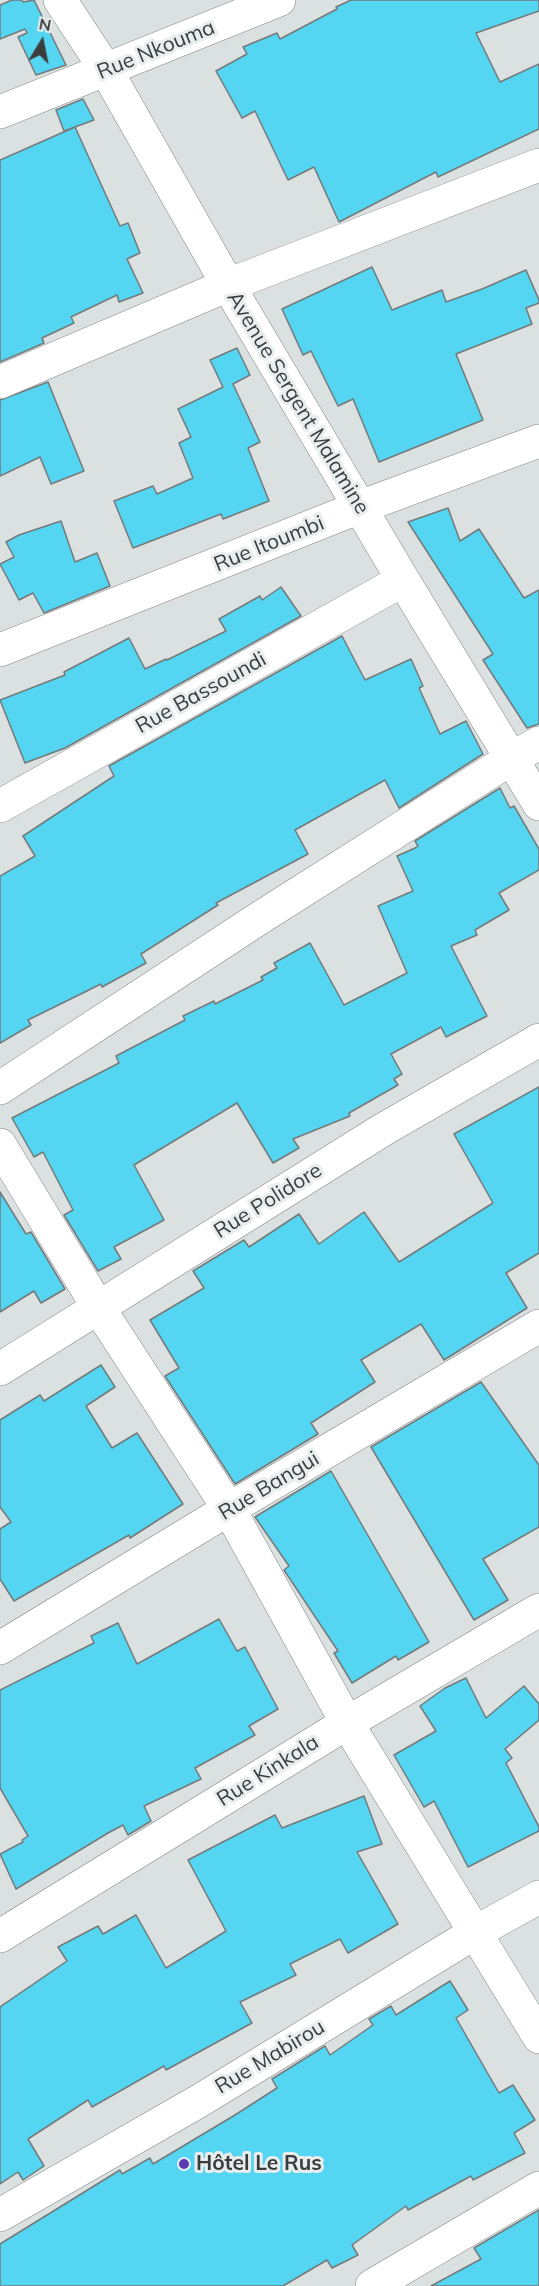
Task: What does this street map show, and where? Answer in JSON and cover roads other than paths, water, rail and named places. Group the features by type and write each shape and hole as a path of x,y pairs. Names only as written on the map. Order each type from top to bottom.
{"street":[{"name":"Avenue Sergent Malamine","path":"60,0 106,70 228,285 403,580 526,751 539,804"},
{"name":"Rue Nkouma","path":"0,112 279,0"},
{"path":"0,382 228,285 539,165"},
{"name":"Rue Itoumbi","path":"0,650 360,507 539,441"},
{"name":"Rue Bassoundi","path":"0,806 403,580"},
{"path":"0,1088 258,919 526,751"},
{"name":"Rue Polidore","path":"0,1369 384,1129 539,1040"},
{"path":"0,1145 98,1307 229,1509 347,1723 539,2037"},
{"name":"Rue Bangui","path":"0,1648 229,1509 539,1326"},
{"name":"Rue Kinkala","path":"0,1936 347,1723 539,1610"},
{"name":"Rue Mabirou","path":"0,2215 199,2101 476,1932 539,1897"},
{"path":"372,2286 539,2188"}],"place":[{"name":"Hôtel Le Rus","path":"184,2164"}]}
